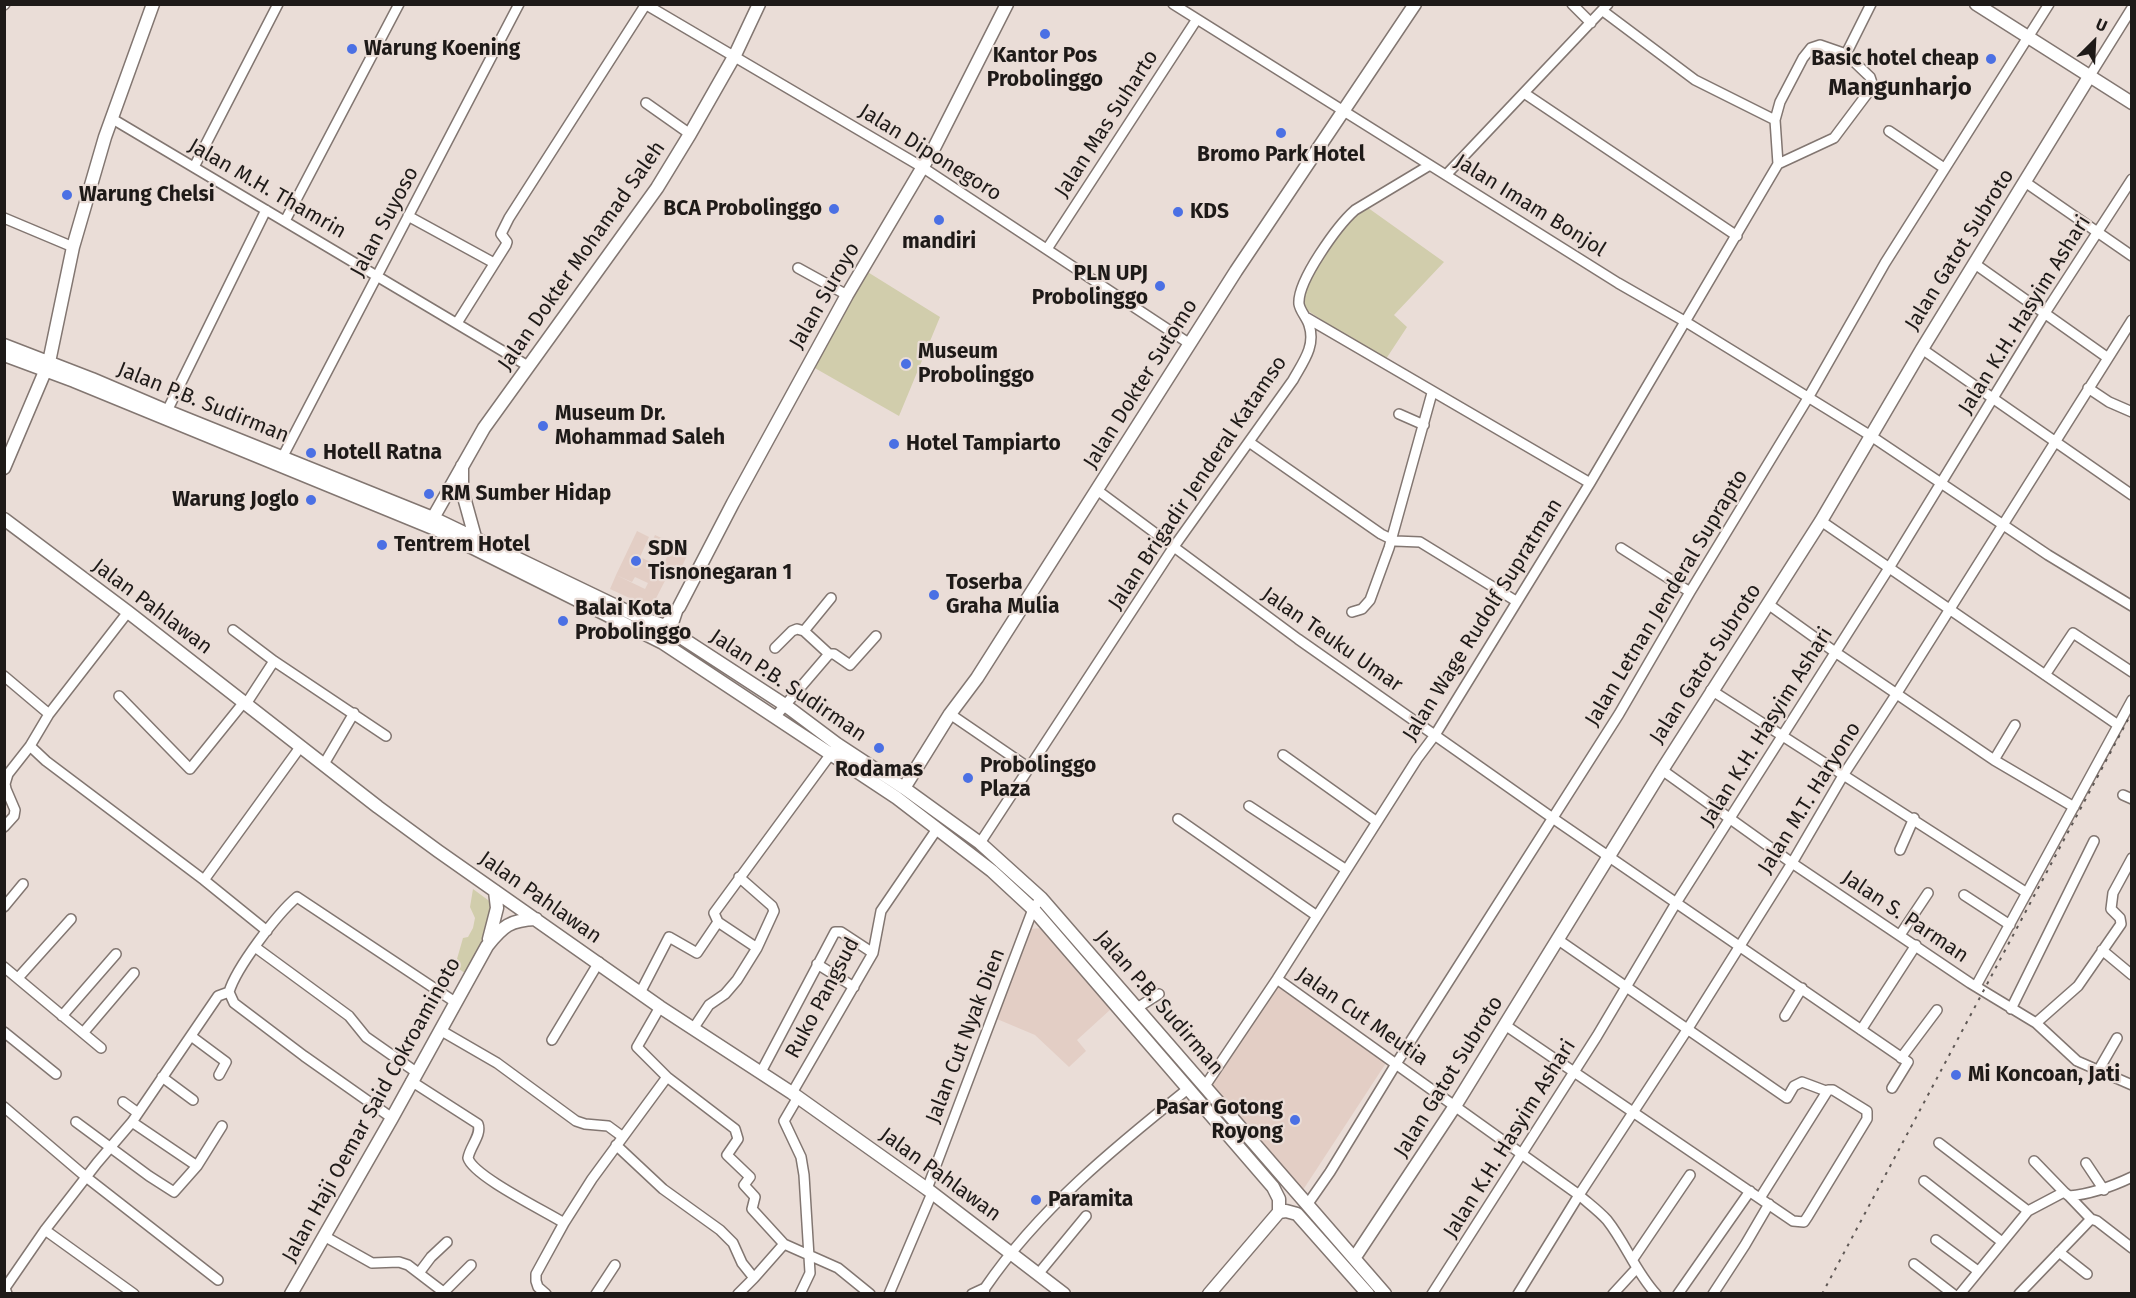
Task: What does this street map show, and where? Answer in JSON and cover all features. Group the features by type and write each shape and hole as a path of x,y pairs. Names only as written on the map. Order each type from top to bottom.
{"main road":[{"path":"4,468 47,366 73,247 111,118 153,4"},
{"name":"Jalan Dokter Mohamad Saleh","path":"431,522 484,428 657,188 735,56 759,4"},
{"name":"Jalan Suroyo","path":"679,607 847,295 939,138 1007,4"},
{"name":"Jalan Dokter Sutomo","path":"904,788 950,714 977,678 1236,271 1415,4"},
{"path":"1976,4 2132,103"},
{"name":"Jalan Gatot Subroto","path":"1351,1262 1455,1106 1711,690 1821,521 1922,349 2089,77"},
{"name":"Jalan P.B. Sudirman","path":"4,345 47,366 431,522 476,537 658,640 775,717 904,788 980,843 1041,898 1307,1205 1351,1262 1368,1293"},
{"name":"Jalan P.B. Sudirman","path":"4,355 47,366 283,456 431,522 581,595 667,628 785,705 834,749 992,871 1033,909 1273,1187 1279,1199 1279,1212 1297,1214 1385,1293"},
{"path":"462,465 462,490 476,537"},
{"name":"Jalan Pahlawan","path":"4,519 128,612 378,807 660,1007 795,1095 930,1191 1064,1293"},
{"path":"487,946 497,908 495,891"},
{"path":"487,946 510,923 536,919"},
{"name":"Jalan Haji Oemar Said Cokroaminoto","path":"291,1293 392,1118 454,1002 487,946"},
{"path":"1209,1293 1279,1212"}],"street":[{"path":"194,167 278,4"},
{"path":"285,221 399,4"},
{"name":"Jalan Suyoso","path":"283,456 519,4"},
{"name":"Jalan Imam Bonjol","path":"1173,4 1618,283 1686,322 1870,436 2048,555 2132,606"},
{"path":"1572,4 1591,23"},
{"path":"1846,54 1871,4"},
{"name":"Jalan Letnan Jenderal Suprapto","path":"1307,1205 1619,714 1808,398 1879,273 1944,168 2030,38 2049,4"},
{"path":"457,323 506,245 507,242 501,234 509,218 646,5"},
{"name":"Jalan Diponegoro","path":"646,5 922,167 1190,344"},
{"path":"1446,175 1605,8 1695,80 1775,120"},
{"path":"2089,77 2130,14"},
{"name":"Jalan Mas Suharto","path":"1047,249 1197,19"},
{"path":"1820,45 1846,54 1870,77 1870,90 1834,138 1778,164 1775,120 1787,89 1803,58 1811,48 1820,45"},
{"path":"1524,93 1737,236"},
{"path":"646,103 690,134"},
{"name":"Jalan M.H. Thamrin","path":"111,118 528,366"},
{"path":"1888,131 1944,168"},
{"name":"Jalan Wage Rudolf Supratman","path":"1205,1086 1277,979 1417,759 1435,735 1590,483 1778,164"},
{"name":"Jalan Brigadir Jenderal Katamso","path":"980,843 1173,548 1293,380 1308,355 1312,323 1299,304 1304,283 1317,258 1347,217 1364,204 1430,165"},
{"name":"Jalan K.H. Hasyim Ashari","path":"1432,1293 1627,987 1676,903 2132,179"},
{"path":"2025,182 2132,256"},
{"path":"167,411 266,210"},
{"path":"408,216 494,263"},
{"path":"4,218 73,247"},
{"path":"1975,264 2108,358"},
{"path":"798,268 847,295"},
{"name":"Jalan M.T. Haryono","path":"1523,1291 1579,1195 1687,1030 1792,863 1844,774 2132,320"},
{"path":"1312,323 1590,483"},
{"path":"1922,349 2132,495"},
{"path":"2088,388 2109,402 2132,412"},
{"path":"1352,612 1362,609 1370,600 1396,541 1424,425 1436,395"},
{"path":"1399,414 1424,425"},
{"path":"1249,442 1348,513 1396,541 1420,542 1516,602"},
{"name":"Jalan Teuku Umar","path":"1097,490 1173,548 1435,735 1901,1058"},
{"path":"1821,521 2118,725"},
{"path":"1622,548 1690,592"},
{"path":"804,631 831,598"},
{"path":"1768,604 1994,760 2074,807"},
{"name":"Jalan Suroyo","path":"658,640 679,607"},
{"path":"4,827 14,816 15,810 6,789 6,773 30,746 49,714 128,612"},
{"path":"775,648 797,629 804,631 829,654 834,654 850,666 876,636"},
{"path":"233,630 274,661 386,736"},
{"path":"2045,675 2073,633 2132,672"},
{"path":"775,717 829,654"},
{"path":"119,696 190,769 245,703 274,661"},
{"path":"4,676 49,714"},
{"path":"1711,690 2027,892"},
{"path":"1974,984 2010,924 2132,700"},
{"path":"324,764 354,713"},
{"path":"950,714 1029,768"},
{"path":"1994,760 2015,725"},
{"path":"30,746 46,761 204,880 267,931"},
{"path":"204,880 301,746"},
{"path":"757,948 718,922 714,913 834,749"},
{"path":"1283,755 1377,822"},
{"name":"Jalan S. Parman","path":"1662,770 1792,863 2011,1009 2036,1023 2070,1057 2132,1084"},
{"path":"1249,806 1346,869"},
{"path":"1900,850 1914,818"},
{"path":"1178,819 1317,916"},
{"name":"Ruko Pangsud","path":"807,1254 802,1165 784,1121 795,1095 873,952 881,911 937,828"},
{"path":"2011,1009 2094,841"},
{"path":"2036,1023 2069,996 2121,924 2118,916 2111,909 2111,897 2132,858"},
{"path":"693,1029 709,1005 726,993 737,980 757,948 774,908 739,877"},
{"path":"4,907 23,884"},
{"path":"1900,935 1928,893"},
{"path":"1964,896 2010,924"},
{"path":"7,1293 5,1288 45,1230 132,1122 218,996 229,992 240,969 255,947 293,900 299,897 454,1002"},
{"name":"Jalan Cut Nyak Dien","path":"889,1293 930,1191 1033,909 1041,898"},
{"path":"2118,916 2132,922"},
{"path":"18,978 71,920"},
{"path":"640,993 669,937 697,953 718,922"},
{"path":"761,1072 831,936 838,931 873,952"},
{"path":"1505,1025 1793,1221 1804,1222 1867,1119 1867,1112 1830,1089 1826,1091 1802,1082 1794,1086 1787,1098 1557,939"},
{"path":"1861,1030 1916,945"},
{"path":"255,947 349,1016 366,1037 413,1077 478,1124 480,1128 468,1158 472,1166 500,1186 564,1223"},
{"path":"2102,950 2132,975"},
{"path":"62,1016 116,954"},
{"path":"552,1040 599,962"},
{"path":"817,964 854,987"},
{"path":"4,967 101,1048"},
{"path":"83,1033 134,973"},
{"name":"Jalan Cut Meutia","path":"1277,979 1579,1195 1606,1219 1656,1293"},
{"path":"1785,1016 1802,988"},
{"path":"229,992 234,1003 392,1118"},
{"path":"1137,1008 1159,994"},
{"path":"660,1007 637,1047 667,1077 735,1130 738,1139 727,1155 750,1177 744,1185 755,1197 752,1209 784,1244 838,1268 870,1293"},
{"path":"1892,1088 1908,1062 1901,1058 1937,1010"},
{"path":"440,1030 497,1063 576,1121 608,1126 623,1137"},
{"path":"4,1032 56,1074"},
{"path":"191,1036 226,1063 219,1075"},
{"path":"2098,1071 2117,1038"},
{"path":"162,1077 193,1100"},
{"path":"546,1293 538,1287 537,1274 564,1223 616,1145 667,1077"},
{"path":"972,1293 984,1291 1011,1252 1062,1197 1112,1150 1189,1088"},
{"path":"1760,1198 1826,1091"},
{"path":"123,1102 138,1113"},
{"path":"4,1107 86,1177 218,1280"},
{"path":"76,1122 174,1192 197,1166 222,1126"},
{"path":"132,1122 197,1166"},
{"path":"1939,1143 2028,1211"},
{"path":"616,1145 663,1189 720,1230 733,1243 742,1263 754,1278"},
{"path":"2034,1161 2091,1219 2097,1221 2132,1248"},
{"path":"2086,1162 2104,1190"},
{"path":"1613,1293 1635,1264 1690,1175"},
{"path":"1960,1293 2028,1211 2066,1194 2104,1190 2132,1177"},
{"path":"1924,1180 2002,1242"},
{"path":"1678,1293 1750,1191"},
{"path":"1713,1293 1769,1204"},
{"path":"1039,1273 1086,1216"},
{"path":"2019,1293 2091,1219"},
{"path":"45,1230 134,1293"},
{"path":"324,1236 372,1263 399,1262 408,1265 445,1293 471,1265"},
{"path":"1936,1240 1978,1271"},
{"path":"419,1273 431,1257 447,1242"},
{"path":"738,1293 784,1244"},
{"path":"2059,1252 2087,1274"},
{"path":"801,1293 810,1274 807,1254"},
{"path":"1914,1264 1953,1293"},
{"path":"596,1293 615,1265"}],"shaded area":[{"path":"1364,205 1444,262 1394,315 1407,327 1384,362 1301,306 1305,283 1323,251"},
{"path":"866,271 940,317 899,416 813,367"},
{"path":"637,531 649,537 640,557 670,571 651,608 610,589 616,575","holes":["616,575 632,582 635,577 648,583 645,589"]},
{"name":"SDN Tisnonegaran 1","path":"655,535 689,551 679,573 663,565 668,555 650,546"},
{"path":"473,889 488,900 493,907 484,944 466,974 455,966 463,938 468,937 473,928 475,918 470,907"},
{"path":"1043,928 1111,1009 1077,1040 1086,1051 1069,1067 1035,1035 997,1019 1028,929"},
{"name":"Pasar Gotong Royong","path":"1278,987 1386,1063 1303,1190 1212,1085"}],"railway":[{"path":"1822,1294 2132,712"}],"place":[{"name":"Kantor Pos Probolinggo","path":"1045,34"},
{"name":"Warung Koening","path":"352,49"},
{"name":"Basic hotel cheap","path":"1991,59"},
{"name":"Bromo Park Hotel","path":"1281,133"},
{"name":"Warung Chelsi","path":"67,195"},
{"name":"BCA Probolinggo","path":"834,209"},
{"name":"KDS","path":"1178,212"},
{"name":"mandiri","path":"939,220"},
{"name":"PLN UPJ Probolinggo","path":"1160,286"},
{"name":"Museum Probolinggo","path":"906,364"},
{"name":"Museum Dr. Mohammad Saleh","path":"543,426"},
{"name":"Hotel Tampiarto","path":"894,444"},
{"name":"Hotell Ratna","path":"311,453"},
{"name":"RM Sumber Hidap","path":"429,494"},
{"name":"Warung Joglo","path":"311,500"},
{"name":"Tentrem Hotel","path":"382,545"},
{"name":"SDN Tisnonegaran 1","path":"636,561"},
{"name":"Toserba Graha Mulia","path":"934,595"},
{"name":"Balai Kota Probolinggo","path":"563,621"},
{"name":"Rodamas","path":"879,748"},
{"name":"Probolinggo Plaza","path":"968,778"},
{"name":"Mi Koncoan, Jati","path":"1956,1075"},
{"name":"Pasar Gotong Royong","path":"1295,1120"},
{"name":"Paramita","path":"1036,1200"}],"district":[{"name":"Mangunharjo","path":"1900,88"}]}
